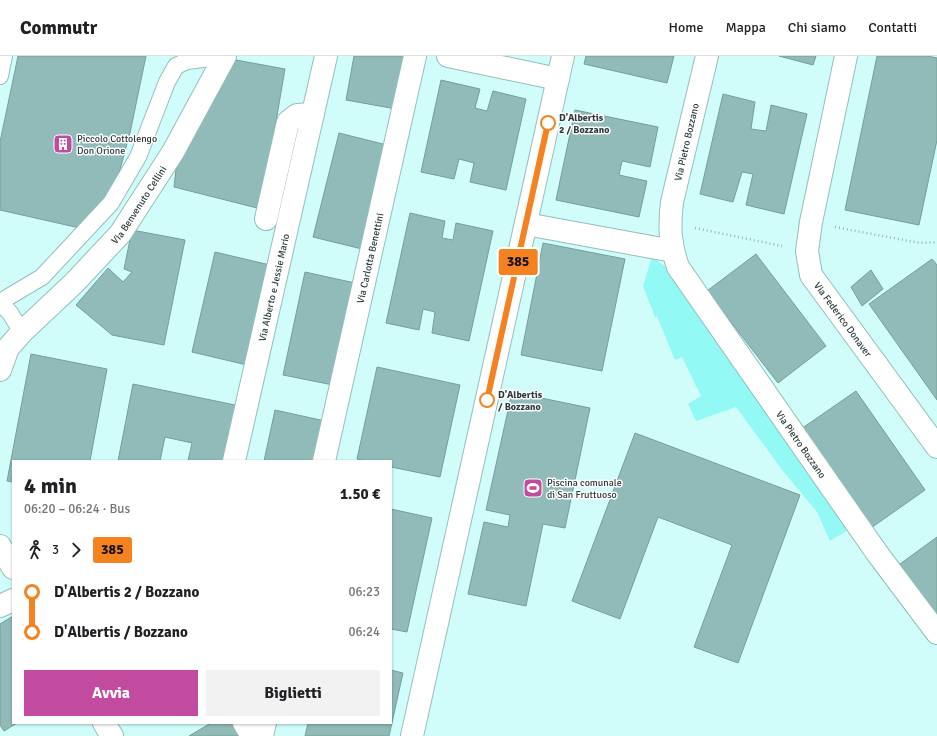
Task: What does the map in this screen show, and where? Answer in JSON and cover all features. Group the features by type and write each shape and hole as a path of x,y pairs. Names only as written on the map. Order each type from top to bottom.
{"street":[{"name":"Via Alberto e Jessie Mario","path":"234,460 326,56"},
{"name":"Via Carlotta Benettini","path":"324,460 415,56"},
{"path":"448,56 558,79"},
{"path":"412,736 563,56"},
{"name":"Via Pietro Bozzano","path":"707,56 672,202 669,223 673,251 678,267 877,553 937,633"},
{"name":"Via Federico Donaver","path":"846,56 811,222 807,250 811,275 937,447"},
{"name":"Via Benvenuto Cellini","path":"0,370 8,348 22,332 74,283 120,234 173,152 224,59"},
{"path":"266,219 288,122 296,115 313,114"},
{"path":"526,224 673,251"},
{"path":"0,546 12,566"},
{"path":"0,606 12,600"},
{"path":"105,724 112,736"},
{"path":"245,724 252,736"},
{"path":"262,736 265,724"}],"lane":[{"path":"0,76 4,56"},
{"path":"22,332 10,313 0,302 42,277 111,203 138,157 167,82 176,66 187,61 210,58 224,59"}],"path":[{"path":"811,222 920,243 937,242"},
{"path":"669,223 807,250"}],"shaded area":[{"path":"652,257 666,267 851,528 830,541 817,512 783,471 736,407 696,421 688,404 701,396 682,357 675,360 657,316 655,317 643,286"}],"building":[{"name":"Piccolo Cottolengo Don Orione","path":"18,56 146,56 130,133 116,184 84,229 0,210 0,142"},
{"path":"354,56 405,56 396,109 346,100"},
{"path":"586,56 674,56 667,83 584,64"},
{"path":"779,56 816,56 813,65"},
{"path":"877,56 928,56 937,58 937,140 919,225 845,210"},
{"path":"236,60 285,69 261,209 174,187 177,161"},
{"path":"441,80 480,89 475,108 487,111 493,91 526,99 506,190 470,182 474,163 459,159 454,179 421,172"},
{"path":"723,94 755,102 751,129 766,131 771,105 807,114 784,214 746,205 753,174 742,172 733,202 700,194"},
{"path":"575,110 658,127 650,167 622,161 619,175 647,181 639,217 556,200"},
{"path":"339,133 387,145 362,249 313,237"},
{"path":"410,213 445,221 442,238 453,240 456,223 493,231 469,341 432,333 435,312 423,309 419,330 386,323"},
{"path":"132,230 185,240 164,345 112,335 76,305 108,268 123,282 132,272 124,269"},
{"path":"543,243 625,259 602,371 521,355"},
{"path":"215,252 270,265 247,365 192,352"},
{"path":"756,254 826,346 778,383 707,291"},
{"path":"932,259 937,265 937,400 869,304"},
{"path":"871,270 883,289 862,306 851,287"},
{"path":"305,272 355,283 333,385 283,375"},
{"path":"31,354 107,369 90,460 12,460 12,482 7,481"},
{"path":"377,367 460,385 440,477 392,467 392,460 357,459"},
{"path":"133,384 240,406 228,460 188,460 192,443 165,437 160,460 118,460"},
{"path":"856,391 925,490 871,528 801,429"},
{"path":"512,392 590,408 565,528 543,524 526,606 468,594 484,522 508,527 510,515 486,510"},
{"path":"275,410 325,421 316,460 264,460"},
{"path":"635,433 800,495 738,663 694,647 732,545 658,517 620,619 572,601"},
{"path":"392,509 432,518 407,632 392,629"},
{"path":"937,537 937,615 900,564"},
{"path":"12,617 12,724 15,724 4,731 0,725 0,624"},
{"path":"392,670 403,673 392,722"},
{"path":"209,724 233,724 240,736 189,736"},
{"path":"308,724 392,724 389,736 305,736"}],"bus line":[{"name":"385","path":"487,400 548,123"}],"place":[{"name":"D'Albertis 2 / Bozzano","path":"548,123"},
{"name":"Piccolo Cottolengo Don Orione","path":"63,144"},
{"name":"D'Albertis / Bozzano","path":"487,400"},
{"name":"Piscina comunale di San Fruttuoso","path":"533,488"}]}
